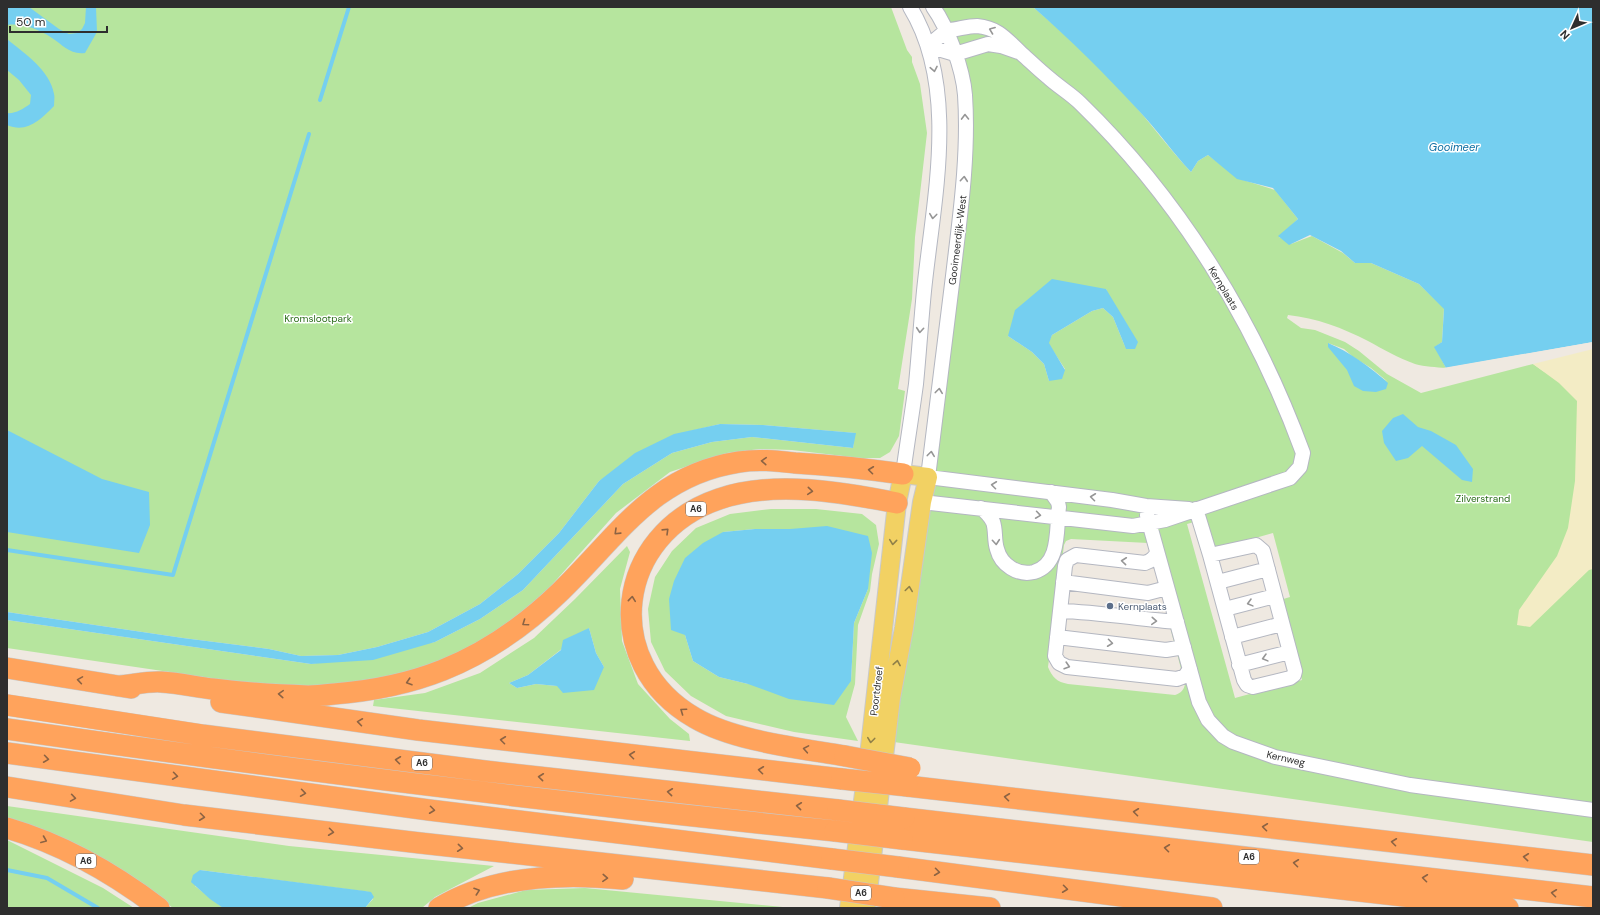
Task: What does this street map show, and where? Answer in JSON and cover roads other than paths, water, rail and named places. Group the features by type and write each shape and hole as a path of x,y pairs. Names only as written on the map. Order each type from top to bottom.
{"highway":[{"name":"A6","path":"118,686 159,681 214,689 310,696 350,693 401,684 443,670 471,657 500,641 530,620 562,590 609,540 645,505 678,482 701,471 722,465 754,460 840,466 903,474"},
{"name":"A6","path":"897,503 837,493 793,490 759,490 718,499 683,517 657,540 637,575 632,593 631,626 634,641 642,662 653,681 665,695 680,708 710,726 741,736 845,756 954,791 1593,865"},
{"name":"A6","path":"7,668 267,709 418,730 842,779 909,777"},
{"name":"A6","path":"7,705 202,734 454,767 1593,897"},
{"name":"A6","path":"7,729 200,757 416,784 1508,908"},
{"path":"7,754 429,810 898,867 1212,908"},
{"name":"A6","path":"7,787 184,815 428,844 828,895"},
{"name":"A6","path":"7,828 28,834 61,847 122,882 159,908"},
{"name":"A6","path":"439,908 466,895 504,883 557,876 617,878 828,895 894,898 990,908"}],"main road":[{"name":"Kernplaats","path":"903,474 928,477"},
{"name":"Poortdreef","path":"850,908 870,747 897,503 903,474"},
{"name":"Poortdreef","path":"866,908 891,698 904,628 922,502 928,477"},
{"name":"Kernplaats","path":"897,503 922,502"}],"street":[{"path":"903,474 916,384 924,291 940,149 938,94 933,67 928,46 918,20 910,7"},
{"name":"Gooimeerdijk-West","path":"928,477 961,209 966,156 965,93 955,54 946,31 933,7"},
{"name":"Kernplaats","path":"922,502 1133,526 1165,520 1290,478 1297,472 1302,461 1303,453 1262,357 1240,314 1214,270 1184,226 1136,163 1079,101 1048,78 1007,38 986,28 971,27 946,31"},
{"path":"928,46 946,31"},
{"name":"Kernplaats","path":"955,54 988,44 1001,46 1022,54"},
{"path":"928,46 955,54"},
{"name":"Kernplaats","path":"928,477 1112,500 1146,506 1196,509"},
{"path":"981,508 992,519 995,527 996,548 1003,562 1011,568 1026,573 1041,569 1055,551 1059,507 1058,502 1051,492"},
{"name":"Kernweg","path":"1146,506 1148,524 1168,588 1199,702 1208,720 1223,736 1252,750 1275,757 1410,785 1593,810"},
{"path":"1196,509 1218,582 1245,682 1253,687 1290,678 1294,675 1295,671 1263,551 1256,545 1210,555"},
{"path":"1157,552 1156,556 1152,560 1145,563 1073,556 1065,563 1055,656 1060,663 1067,667 1177,678 1185,676 1190,669"},
{"path":"1218,582 1268,569"},
{"path":"1063,582 1148,593 1168,588"},
{"path":"1225,609 1275,596"},
{"path":"1060,611 1074,611 1152,621 1177,622"},
{"path":"1232,637 1282,624"},
{"path":"1057,637 1166,650 1184,647"},
{"path":"1240,665 1290,652"}],"water":[{"path":"7,7 29,7 59,29 69,34 77,33 82,29 85,23 86,7 96,7 97,32 85,53 71,51 36,29 19,25 7,25"},
{"name":"Gooimeer","path":"1033,7 1593,7 1593,342 1446,368 1434,347 1442,342 1444,309 1419,284 1371,263 1355,263 1341,251 1310,235 1289,245 1278,236 1298,219 1273,188 1237,179 1208,155 1198,161 1191,172 1147,119 1075,45"},
{"path":"7,39 42,70 52,85 54,95 54,106 49,111 33,124 21,128 7,125 7,113 16,112 30,104 31,95 19,80 7,70"},
{"path":"1052,279 1106,289 1138,342 1135,349 1126,349 1113,317 1103,308 1092,311 1052,335 1049,343 1065,370 1062,379 1049,381 1044,364 1032,352 1008,336 1015,310"},
{"path":"1328,343 1352,355 1374,371 1388,383 1386,389 1376,392 1363,391 1354,386 1347,370 1328,347"},
{"path":"1403,414 1418,427 1431,431 1456,445 1473,469 1472,482 1462,480 1422,446 1408,458 1396,461 1384,443 1382,431 1393,418"},
{"path":"720,424 763,425 856,433 853,448 752,437 712,442 672,453 623,484 523,590 480,619 435,642 373,660 311,664 7,620 7,612 269,649 301,656 338,655 377,647 428,632 480,604 518,574 559,533 599,481 635,453 674,434"},
{"path":"7,430 102,479 149,492 150,525 139,553 7,532"},
{"path":"827,526 868,536 872,553 868,589 854,623 851,681 834,705 789,699 748,684 719,677 693,661 685,635 671,630 669,599 674,581 685,558 703,543 723,532"},
{"path":"589,628 596,653 604,667 594,690 563,693 557,686 536,684 517,688 509,683 528,675 561,650 563,640"},
{"path":"200,870 365,891 371,892 374,897 365,908 223,908 210,899 191,882 193,875"}],"waterway":[{"path":"320,100 349,7"},
{"path":"7,550 173,575 309,134"},
{"path":"7,870 47,878 98,908"}],"place":[{"name":"Kernplaats","path":"1110,606"}],"park label":[{"name":"Kromslootpark","path":"318,318"},
{"name":"Zilverstrand","path":"1483,498"}]}
